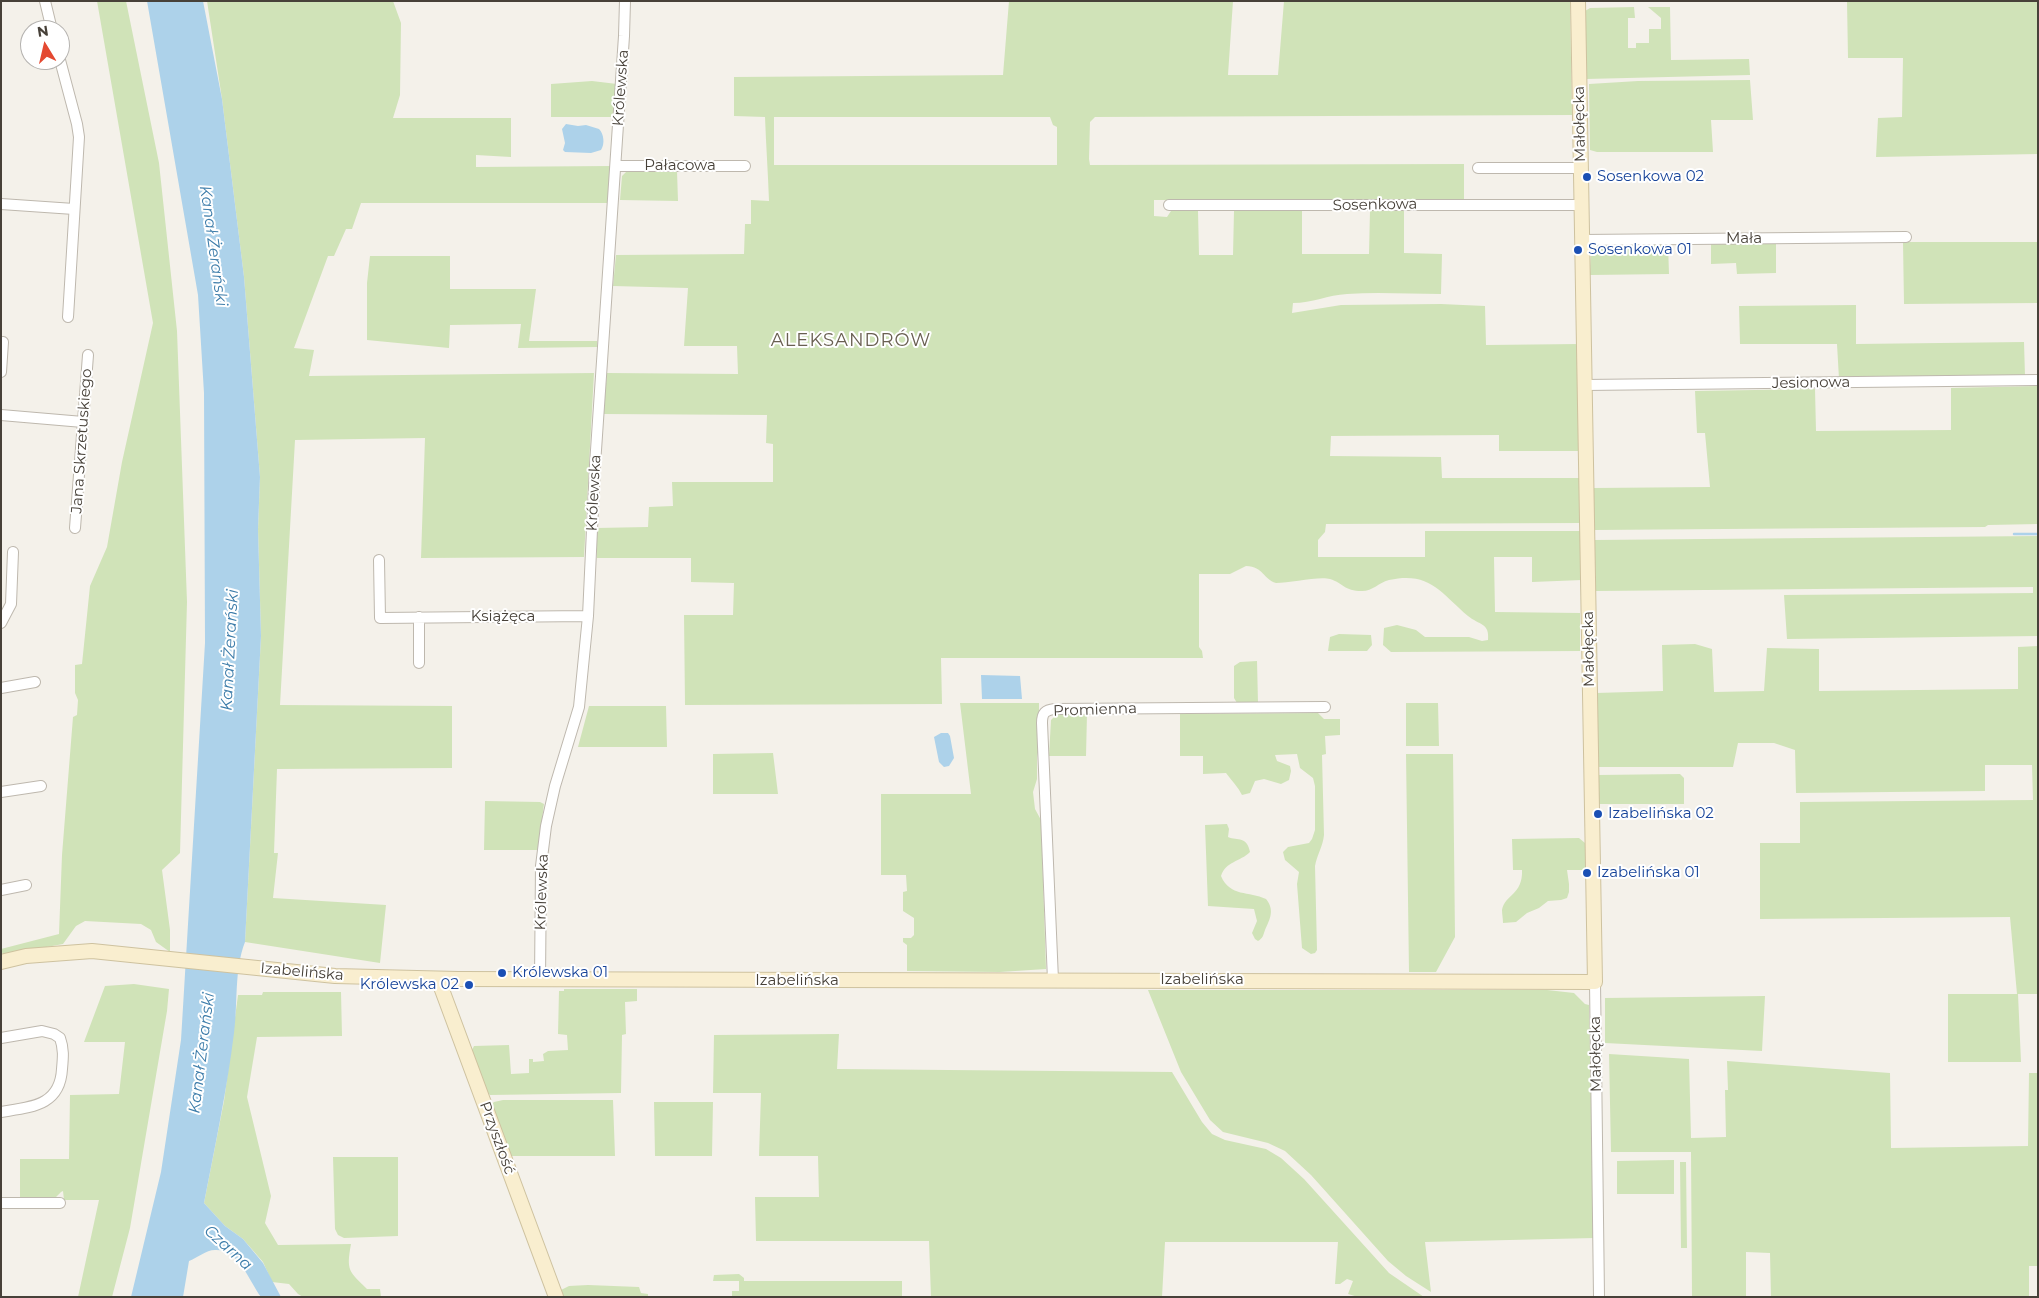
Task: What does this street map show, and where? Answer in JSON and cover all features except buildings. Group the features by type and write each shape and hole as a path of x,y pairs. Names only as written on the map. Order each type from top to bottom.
{"street":[{"path":"45,1 50,20"},
{"name":"Królewska","path":"540,980 541,866 546,826 555,786 579,707 588,616 596,456 616,166 625,1"},
{"name":"Małołęcka","path":"1578,1 1599,1297"},
{"path":"63,70 79,137 68,318"},
{"name":"Pałacowa","path":"616,166 745,166"},
{"path":"1478,168 1581,168"},
{"path":"1,204 74,209"},
{"name":"Sosenkowa","path":"1169,205 1581,205"},
{"name":"Mała","path":"1582,240 1906,237"},
{"path":"1,372 3,342"},
{"name":"Jana Skrzetuskiego","path":"75,528 88,354"},
{"name":"Jesionowa","path":"1584,386 2038,380"},
{"path":"1,415 83,422"},
{"path":"1,623 11,604 13,552"},
{"name":"Książęca","path":"379,560 380,618 588,616"},
{"path":"419,617 419,662"},
{"path":"1,688 36,682"},
{"name":"Promienna","path":"1053,980 1042,723 1045,711 1055,709 1325,707"},
{"path":"1,792 41,786"},
{"path":"1,890 26,885"},
{"name":"Izabelińska","path":"1,962 26,956 76,951 335,976 438,979 1595,982"},
{"name":"Przyszłość","path":"438,979 556,1297"},
{"path":"1,1038 42,1031 48,1032 60,1038 64,1053 61,1080 54,1095 47,1101 34,1106 1,1112"},
{"path":"1,1203 60,1203"}],"green space":[{"path":"97,1 126,1 159,163 177,331 187,602 180,853 162,870 170,930 170,952 156,942 151,930 141,924 85,921 76,926 63,944 3,955 1,949 59,934 62,855 73,717 77,715 78,700 75,693 75,665 82,664 90,586 107,547 122,462 153,323"},
{"path":"207,1 393,1 401,23 400,95 393,118 511,118 511,157 476,155 476,167 611,166 609,203 361,203 352,229 346,229 334,256 328,256 294,348 314,350 309,376 594,373 584,557 421,558 425,438 295,440 280,705 452,706 452,768 277,769 274,853 278,853 273,898 386,905 380,963 245,942 261,636 258,529 260,477 244,277 222,99"},
{"path":"1009,1 1233,1 1228,75 1278,75 1284,1 1570,1 1572,115 1095,117 1090,122 1089,159 1090,165 1464,164 1464,200 1154,200 1154,216 1167,217 1171,211 1198,211 1199,255 1233,255 1234,211 1302,211 1302,254 1369,254 1370,211 1404,211 1404,253 1442,254 1441,294 1370,293 1340,295 1293,303 1292,313 1341,305 1441,304 1485,306 1486,345 1579,344 1581,451 1499,451 1499,435 1331,436 1330,456 1441,457 1442,478 1581,478 1582,523 1326,524 1325,532 1318,540 1318,557 1425,557 1425,531 1582,531 1582,580 1532,582 1532,557 1494,557 1495,612 1580,613 1580,651 1391,652 1383,645 1384,628 1397,625 1416,630 1425,637 1469,637 1482,641 1488,640 1488,634 1483,625 1468,616 1442,592 1425,581 1403,578 1389,580 1366,591 1356,591 1325,578 1276,583 1268,579 1260,571 1246,566 1230,574 1199,574 1199,647 1203,658 941,658 942,704 685,705 684,615 733,615 734,583 691,582 691,558 597,558 597,528 648,527 649,507 673,506 672,482 773,482 773,444 766,443 767,415 603,414 607,373 738,374 737,346 684,346 688,288 613,286 616,255 744,254 745,224 751,224 751,200 769,201 765,117 734,116 734,77 1003,75","holes":["774,117 1050,117 1053,125 1057,127 1057,165 774,165"]},
{"path":"1847,1 2038,1 2038,154 1876,157 1878,118 1902,117 1903,58 1848,58"},
{"path":"1634,7 1635,18 1628,18 1628,48 1636,48 1636,43 1649,43 1649,29 1661,29 1661,18 1648,7 1670,7 1671,60 1749,59 1750,75 1586,79 1585,11 1590,8"},
{"path":"1750,80 1753,120 1711,120 1713,152 1597,152 1590,150 1589,84 1638,81"},
{"path":"592,81 617,84 614,117 551,117 551,84"},
{"path":"627,171 677,171 678,201 620,200 622,176"},
{"path":"1903,242 2038,242 2038,303 1904,304"},
{"path":"1668,244 1669,274 1590,275 1591,245"},
{"path":"1711,244 1776,244 1776,273 1737,274 1736,263 1711,264"},
{"path":"370,256 450,256 450,289 536,289 529,341 597,341 597,347 518,348 521,324 450,325 449,348 367,340 367,283"},
{"path":"1856,305 1856,344 2024,342 2025,376 1839,379 1837,344 1740,344 1739,306"},
{"path":"2038,386 2038,524 1988,525 1985,527 1594,530 1594,488 1710,487 1705,433 1697,433 1695,391 1815,389 1816,431 1951,430 1951,388"},
{"path":"2038,536 2038,636 1787,639 1784,595 2033,593 2033,587 1596,591 1594,540"},
{"path":"1339,634 1371,635 1372,645 1367,651 1328,651 1330,637"},
{"path":"1695,644 1712,649 1714,692 1764,691 1767,648 1819,649 1819,691 2018,689 2018,647 2038,646 2038,994 2018,994 2021,1062 1948,1062 1948,994 2017,994 2010,917 1760,919 1760,843 1800,843 1800,802 2033,800 2032,765 1985,765 1985,791 1796,793 1795,750 1774,743 1738,743 1733,767 1598,767 1596,693 1663,691 1662,645"},
{"path":"1257,661 1258,703 1237,703 1234,698 1234,666 1240,662"},
{"path":"960,703 1039,703 1037,779 1033,792 1035,809 1041,820 1046,969 1000,972 907,971 907,945 903,942 903,938 911,938 914,935 914,918 903,911 903,892 907,891 906,875 881,875 881,794 971,794"},
{"path":"1406,703 1438,703 1439,746 1406,746"},
{"path":"589,706 666,706 667,747 578,747"},
{"path":"1318,713 1324,719 1340,719 1340,735 1325,736 1326,754 1322,755 1324,835 1315,866 1317,950 1311,954 1302,948 1297,884 1299,872 1285,860 1283,852 1288,847 1309,843 1312,839 1315,830 1315,786 1313,778 1300,768 1297,754 1275,755 1277,761 1290,766 1289,780 1281,784 1264,779 1255,781 1250,793 1242,795 1226,773 1203,774 1203,756 1180,756 1180,714"},
{"path":"1057,714 1087,714 1086,756 1049,756 1051,720"},
{"path":"773,753 778,794 713,794 713,754"},
{"path":"1406,754 1453,754 1455,937 1436,972 1409,972"},
{"path":"1680,774 1684,778 1684,804 1599,804 1598,775"},
{"path":"485,801 540,802 544,804 538,850 484,850"},
{"path":"1227,824 1229,829 1228,837 1247,843 1250,852 1226,867 1221,876 1229,887 1266,899 1269,903 1271,914 1269,922 1263,937 1258,941 1252,933 1257,921 1254,909 1208,906 1205,825"},
{"path":"1579,838 1585,843 1585,870 1567,870 1569,892 1567,898 1548,901 1516,922 1503,923 1502,910 1504,905 1520,885 1522,878 1522,870 1513,870 1512,839"},
{"path":"134,984 169,989 167,1011 130,1228 112,1297 78,1297 99,1200 64,1200 63,1191 55,1198 20,1198 20,1159 69,1159 70,1095 119,1094 125,1042 84,1042 105,986"},
{"path":"564,989 637,989 637,1001 625,1002 626,1034 622,1035 621,1093 490,1095 485,1091 470,1054 474,1046 509,1045 511,1074 529,1073 529,1059 533,1059 533,1062 544,1061 543,1054 548,1051 568,1050 567,1035 558,1034 559,991 564,991"},
{"path":"1148,990 1547,990 1574,993 1585,1004 1589,1005 1594,1238 1425,1242 1431,1292 1406,1276 1388,1261 1311,1175 1285,1151 1268,1143 1223,1132 1210,1120 1181,1072"},
{"path":"263,992 341,992 342,1036 257,1037 247,1097 271,1196 265,1223 278,1245 351,1244 350,1270 367,1289 380,1289 381,1297 303,1297 289,1284 272,1282 263,1262 243,1239 225,1226 204,1203 224,1101 238,995 262,995"},
{"path":"1765,996 1762,1051 1605,1043 1605,998"},
{"path":"839,1034 837,1069 1172,1072 1202,1122 1212,1134 1225,1140 1266,1149 1281,1158 1304,1179 1389,1273 1424,1297 1358,1297 1348,1294 1353,1281 1347,1279 1340,1284 1335,1284 1338,1242 1165,1242 1162,1297 931,1297 929,1241 756,1241 755,1197 819,1197 818,1156 759,1156 761,1093 713,1093 714,1035"},
{"path":"1609,1054 1689,1059 1691,1138 1726,1137 1725,1090 1728,1090 1727,1061 1890,1073 1891,1148 2028,1146 2029,1073 2038,1073 2038,1266 2029,1266 2029,1297 1771,1297 1770,1253 1746,1252 1746,1297 1692,1297 1691,1152 1611,1152"},
{"path":"503,1100 613,1100 615,1156 509,1156 491,1105 494,1102"},
{"path":"654,1102 713,1102 712,1156 655,1156"},
{"path":"333,1157 398,1157 398,1236 344,1238 338,1235 335,1229"},
{"path":"1674,1160 1674,1194 1617,1194 1617,1161"},
{"path":"1680,1162 1686,1162 1687,1248 1681,1248"},
{"path":"739,1274 744,1278 744,1281 902,1281 902,1297 732,1297 732,1291 739,1291 739,1281 713,1281 714,1275"},
{"path":"569,1286 639,1287 641,1293 648,1294 648,1297 564,1297 561,1290"}],"water":[{"path":"147,1 203,1 222,99 244,277 260,477 258,529 261,636 245,942 239,964 235,1022 228,1076 204,1203 225,1226 243,1239 263,1263 281,1297 261,1297 237,1260 223,1251 212,1250 189,1261 183,1297 131,1297 161,1172 181,1040 205,643 204,393 198,295"},
{"path":"566,124 586,125 599,129 603,139 601,150 591,153 565,152 563,150 565,143 562,129"},
{"path":"981,675 1020,676 1022,699 982,699"},
{"path":"941,733 948,733 950,736 954,758 949,766 944,767 939,762 934,737"}],"waterway":[{"path":"2014,534 2038,534"}],"place":[{"name":"Sosenkowa 02","path":"1587,177"},
{"name":"Sosenkowa 01","path":"1578,250"},
{"name":"Izabelińska 02","path":"1598,814"},
{"name":"Izabelińska 01","path":"1587,873"},
{"name":"Królewska 01","path":"502,973"},
{"name":"Królewska 02","path":"469,985"}],"district":[{"name":"ALEKSANDRÓW","path":"851,341"}],"water label":[{"name":"Kanał Żerański","path":"213,246"},
{"name":"Kanał Żerański","path":"230,650"},
{"name":"Kanał Żerański","path":"202,1053"},
{"name":"Czarna","path":"228,1248"}]}
